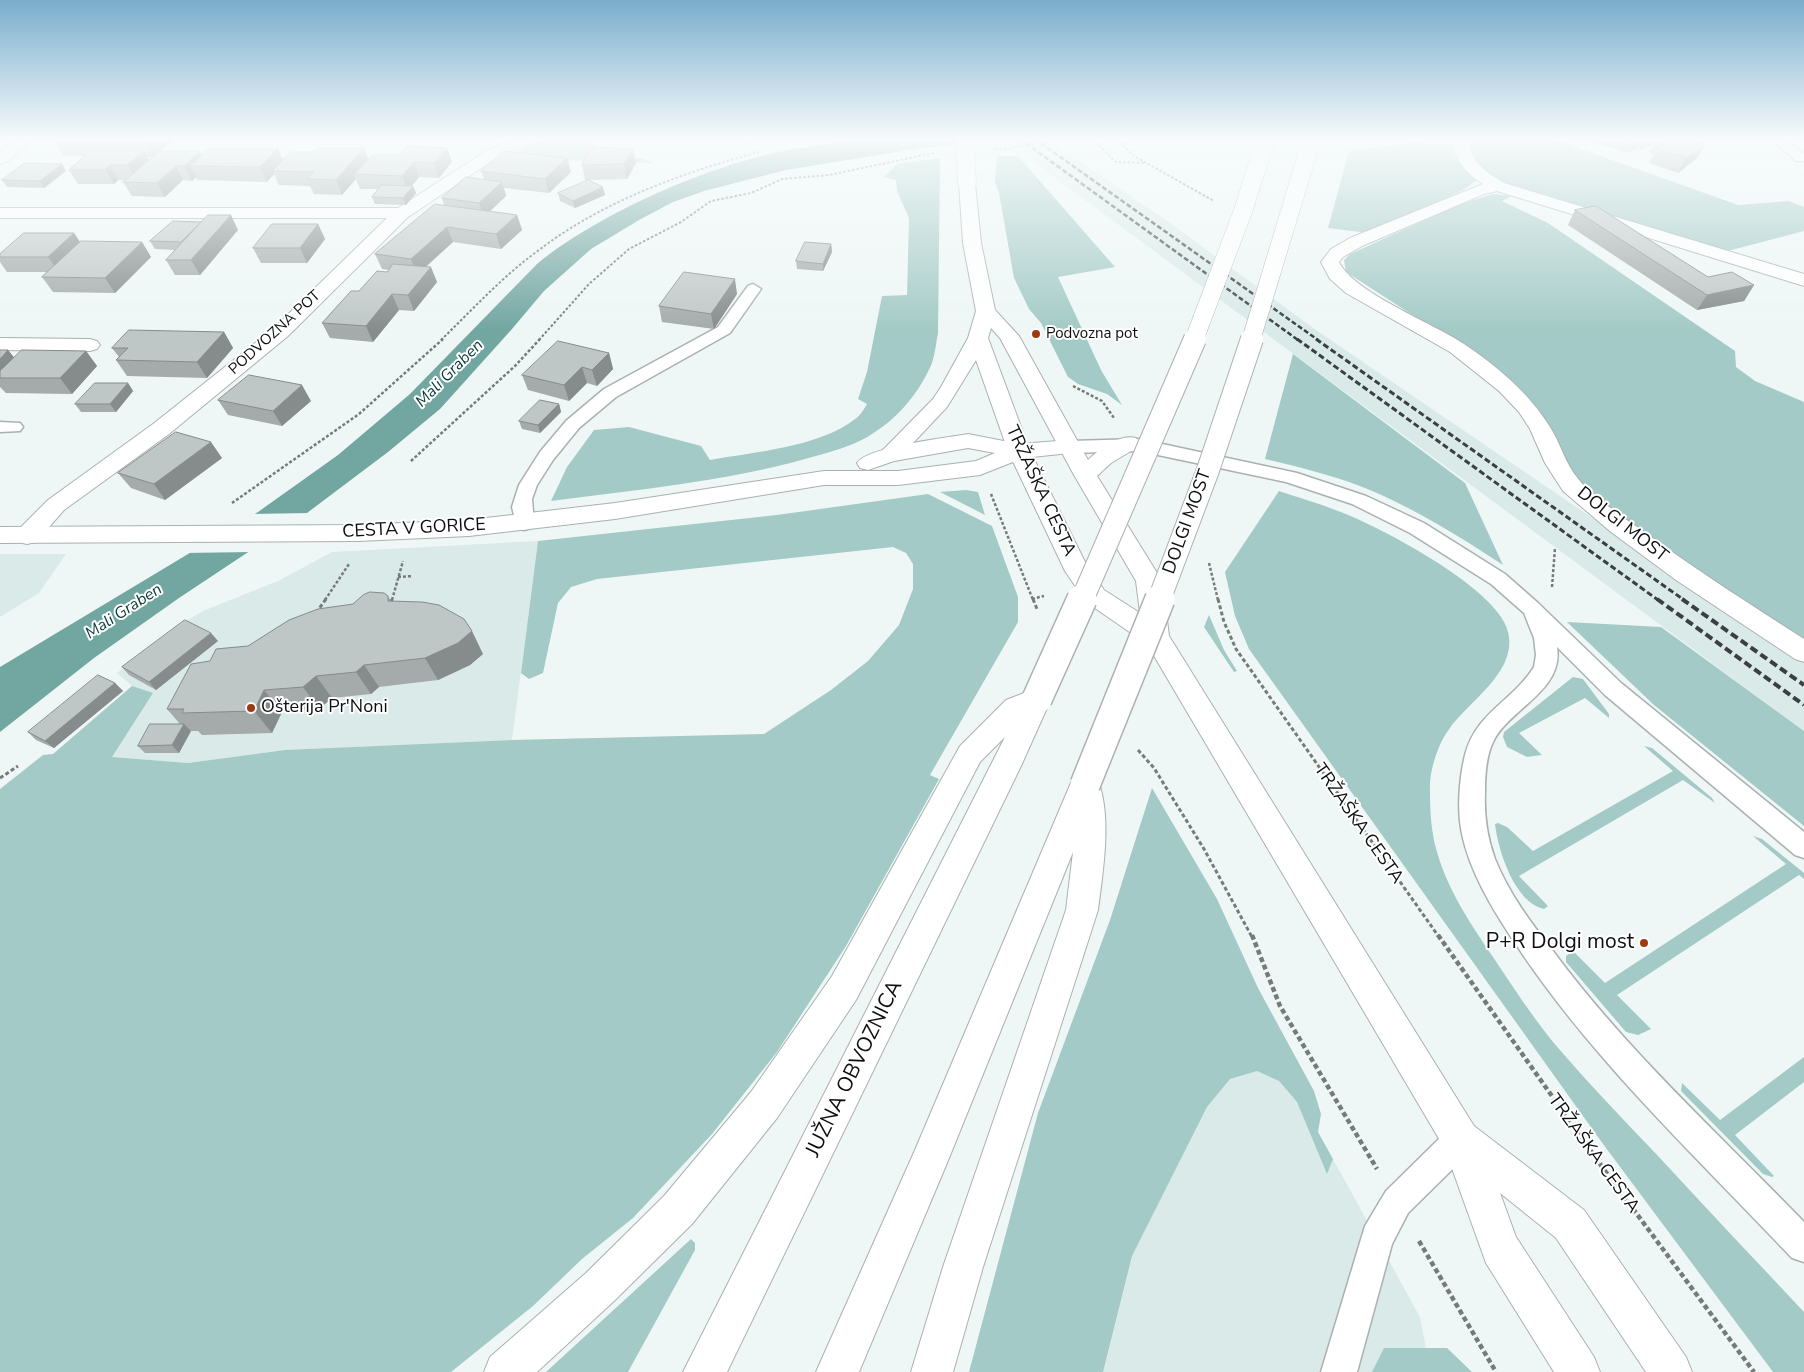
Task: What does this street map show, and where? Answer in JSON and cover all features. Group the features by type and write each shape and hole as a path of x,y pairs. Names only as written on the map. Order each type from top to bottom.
{"main road":[{"name":"PODVOZNA POT","path":"28,536 56,505 161,428 281,332 402,213 417,203"},
{"path":"889,455 940,403 978,338 986,311 972,243 969,203"},
{"path":"505,1372 600,1286 678,1210 764,1105 844,988 970,754 1016,708 1037,699 1172,394 1234,238 1245,203"},
{"name":"DOLGI MOST","path":"837,1372 928,1163 1040,896 1190,519 1244,366 1271,283 1294,203"},
{"name":"DOLGI MOST","path":"1448,203 1337,252 1330,262 1336,276 1353,289 1449,344 1506,386 1528,408 1541,429 1556,463 1571,486 1685,574 1804,652"},
{"path":"1553,203 1804,280"},
{"path":"0,213 402,213"},
{"name":"TRŽAŠKA CESTA","path":"986,311 1009,336 1085,475 1149,581 1156,637 1461,1139 1500,1249 1578,1372"},
{"name":"TRŽAŠKA CESTA","path":"978,338 1019,451 1070,557 1095,596 1156,637"},
{"path":"0,344 90,345"},
{"name":"CESTA V GORICE","path":"824,478 889,455 968,441 1019,451 1071,447"},
{"path":"1085,475 1103,458 1128,443"},
{"name":"CESTA V GORICE","path":"0,535 123,536 358,533 524,523 824,478 898,478 980,468 1019,451"},
{"name":"JUŽNA OBVOZNICA","path":"704,1372 1006,766 1037,699"},
{"path":"932,1372 963,1266 1082,910 1090,854 1090,819 1085,785"},
{"name":"TRŽAŠKA CESTA","path":"1461,1139 1570,1224 1671,1372"}],"lane":[{"path":"524,523 520,510 522,498 534,474 552,449 576,422 595,404 626,384 726,328 752,289"},
{"path":"1071,447 1128,443 1290,477 1359,500 1404,521 1498,579 1531,608 1613,688 1804,847"},
{"path":"1531,608 1546,642 1548,653 1543,674 1492,725 1479,747 1475,766 1475,834 1490,875 1504,904 1531,945 1584,1014 1804,1246"},
{"path":"1339,1372 1377,1238 1397,1202 1461,1139"}],"path":[{"path":"229,504 311,449 399,381 507,273 562,232 620,203"},
{"path":"411,461 515,366 590,284 629,250 682,222 694,210 707,203"},
{"path":"1070,384 1102,401 1128,443"},
{"path":"988,487 1039,614"},
{"path":"390,606 405,554"},
{"name":"TRŽAŠKA CESTA","path":"1203,555 1209,563 1224,622 1236,649 1588,1147 1754,1372"},
{"path":"319,616 313,618 347,566 352,562"},
{"path":"398,577 413,576"},
{"path":"1133,744 1154,768 1204,849 1251,934 1280,1006 1339,1106"},
{"path":"0,778 18,766"},
{"path":"1471,1332 1496,1372"}],"shaded area":[{"path":"902,203 939,203 938,333 932,363 922,383 901,411 884,426 850,445 774,467 678,484 551,501 567,467 594,430 629,427 701,446 710,460 766,451 805,442 824,436 857,418 867,404 858,399 867,372 882,296 907,295 909,218"},
{"path":"1001,203 1059,203 1115,267 1058,277 1101,370 1122,405 1107,394 1078,384 1068,377 1041,323 1029,309 1014,278"},
{"path":"1089,203 1141,203 1316,330 1804,662 1804,731"},
{"path":"1335,203 1434,203 1368,233 1328,228"},
{"path":"1506,203 1548,223 1735,351 1736,367 1755,381 1804,402 1804,642 1627,523 1579,484 1565,461 1462,347 1346,272 1344,260 1350,254 1461,204"},
{"path":"1570,203 1732,203 1738,205 1794,203 1804,207 1804,231 1724,252"},
{"path":"1293,354 1465,483 1503,565 1436,523 1401,504 1353,483 1265,459"},
{"path":"966,490 978,492 985,515 940,492"},
{"path":"1279,491 1324,505 1405,543 1457,576 1479,593 1496,610 1506,626 1509,641 1507,656 1501,669 1492,682 1450,728 1438,749 1433,766 1430,783 1431,822 1435,844 1447,881 1469,921 1553,1042 1804,1312 1804,1372 1773,1372 1603,1144 1249,649 1235,616 1225,572"},
{"path":"928,494 992,526 1018,597 1018,622 930,775 939,779 846,946 777,1052 712,1134 633,1218 582,1259 533,1306 451,1372 0,1372 0,789 43,755 53,754 132,686 153,693 112,757 188,763 285,750 512,740 764,734 831,690 868,661 899,625 913,589 913,564 906,553 893,547 597,579 571,587 558,603 543,673 529,679 521,673 538,541 777,515"},
{"path":"538,541 512,740 285,750 188,763 112,757 152,694 132,686 117,673 179,625 203,611 278,581 332,552"},
{"path":"0,554 66,554 39,593 0,617"},
{"path":"1209,615 1224,650 1237,671 1234,672 1204,627"},
{"path":"1567,622 1661,627 1804,731 1804,826 1654,705"},
{"path":"1573,677 1583,679 1609,714 1609,718 1585,698 1519,733 1542,755 1527,757 1507,747 1503,737 1504,732"},
{"path":"1644,746 1652,748 1712,798 1715,803 1683,780 1519,876 1548,906 1544,909 1534,905 1517,887 1510,874 1500,848 1495,824 1498,823 1507,827 1533,851 1673,771"},
{"path":"1152,788 1217,899 1258,988 1314,1091 1321,1114 1318,1132 1333,1159 1327,1174 1297,1102 1279,1081 1257,1071 1230,1079 1207,1107 1132,1256 1103,1372 969,1372 1038,1113 1110,920"},
{"path":"1753,836 1762,839 1804,873 1804,879 1799,875 1617,995 1651,1029 1638,1035 1626,1032 1566,962 1566,956 1573,951 1605,983 1786,864"},
{"path":"1804,1057 1804,1082 1735,1135 1774,1176 1772,1177 1763,1174 1681,1091 1682,1083 1720,1120"},
{"path":"1257,1071 1279,1081 1297,1102 1327,1173 1333,1159 1420,1317 1429,1365 1433,1372 1103,1372 1132,1256 1207,1107 1230,1079"},
{"path":"691,1239 695,1243 695,1250 628,1372 546,1372"},
{"path":"1384,1348 1447,1348 1472,1372 1372,1372"}],"water":[{"name":"Mali Graben","path":"637,203 671,203 591,249 544,291 440,409 388,452 307,513 179,598 94,658 0,732 0,667 258,512 338,455 410,394 537,264 561,246 618,212"}],"pier":[{"path":"311,513 252,552 183,553 249,514"}],"building":[{"path":"435,204 517,215 496,234 447,227 411,259 375,254"},
{"path":"1596,206 1708,277 1732,272 1754,285 1707,295 1575,210"},
{"path":"208,215 231,215 191,260 166,260"},
{"path":"173,221 201,222 181,242 150,241"},
{"path":"272,224 318,224 300,248 253,248"},
{"path":"24,233 74,233 48,257 0,257 0,254"},
{"path":"81,241 142,242 105,278 42,277"},
{"path":"805,242 831,244 823,264 796,261"},
{"path":"393,264 431,267 408,295 392,294 366,326 322,323 351,291 359,291 377,271 387,272"},
{"path":"684,272 735,279 711,314 659,306"},
{"path":"129,330 224,332 197,362 116,360 128,348 112,348"},
{"path":"558,341 609,353 592,370 582,367 564,385 522,375"},
{"path":"0,350 8,350 0,359"},
{"path":"22,350 86,351 60,378 0,378 0,371"},
{"path":"249,375 302,385 273,411 218,400"},
{"path":"95,383 128,383 110,404 75,404"},
{"path":"540,400 559,404 538,425 519,421"},
{"path":"176,432 211,442 154,484 118,473"},
{"path":"370,592 384,593 388,596 388,601 422,602 439,605 464,619 472,631 458,643 425,658 364,665 356,672 316,676 303,687 264,690 254,711 182,713 184,709 167,709 191,664 210,661 216,649 248,646 289,620 318,609 353,604 363,595"},
{"path":"185,620 211,633 149,682 122,667"},
{"path":"98,675 115,683 45,741 28,732"},
{"path":"150,724 184,724 172,745 138,746"}],"railway":[{"path":"1109,203 1298,340"},
{"path":"1125,203 1318,340"},
{"path":"1297,339 1658,600"},
{"path":"1316,339 1684,600"},
{"path":"1657,599 1804,705"},
{"path":"1682,599 1804,685"}],"place":[{"name":"Podvozna pot","path":"1036,334"},
{"name":"Ošterija Pr'Noni","path":"251,708"},
{"name":"P+R Dolgi most","path":"1644,943"}]}
